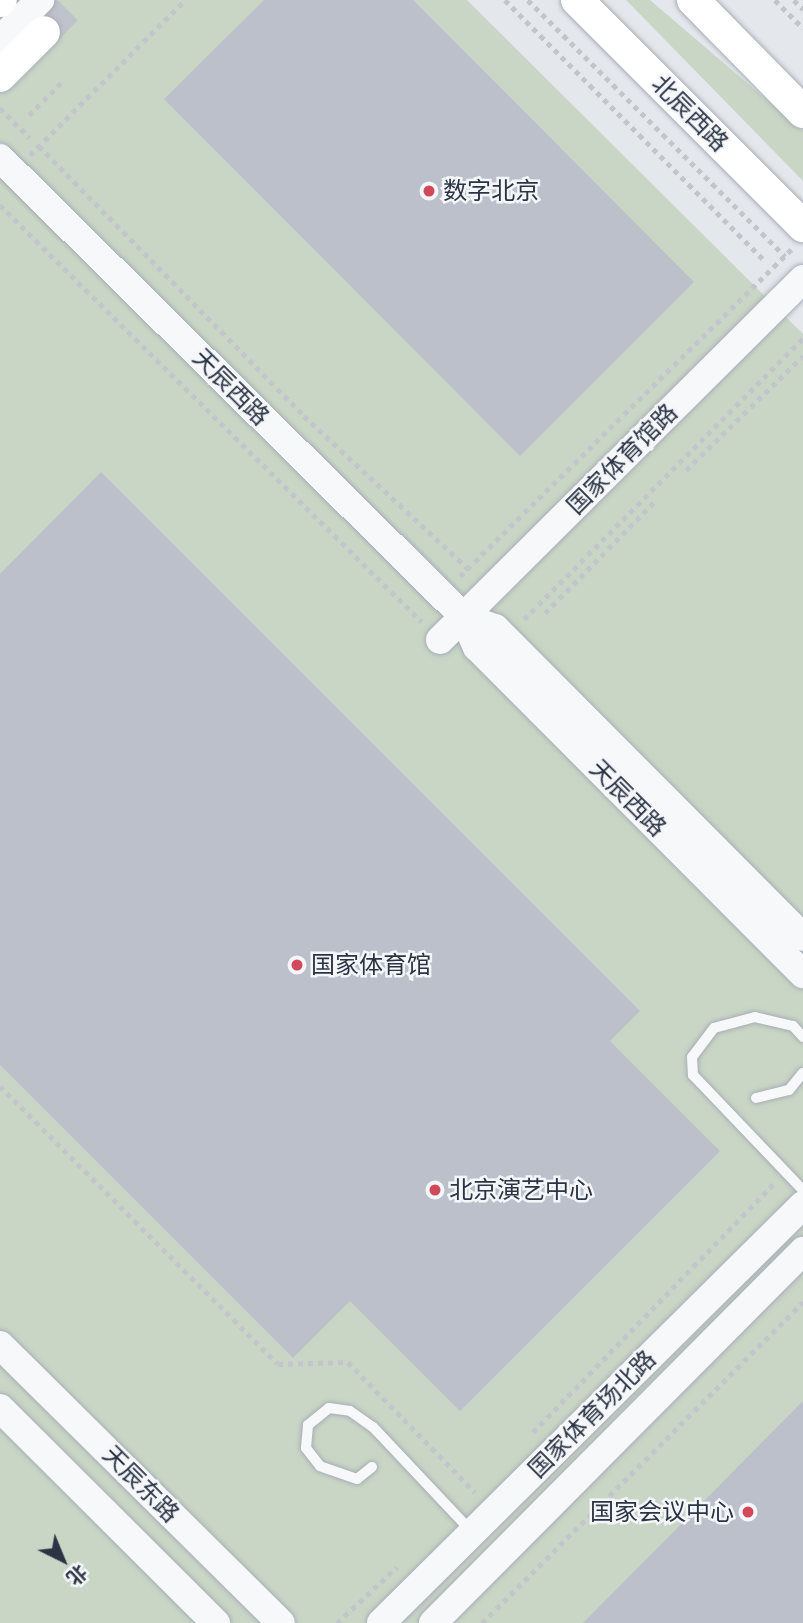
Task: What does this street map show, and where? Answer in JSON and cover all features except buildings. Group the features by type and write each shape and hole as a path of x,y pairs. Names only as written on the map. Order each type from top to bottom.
{"main road":[{"name":"北辰西路","path":"577,0 803,226"},
{"path":"693,0 803,112"},
{"path":"0,76 22,9"}],"street":[{"path":"0,40 22,9"},
{"name":"天辰西路","path":"0,158 463,616 477,647 803,974"},
{"name":"国家体育馆路","path":"440,640 799,272"},
{"name":"天辰西路","path":"463,616 495,628 803,937"},
{"name":"国家体育场北路","path":"381,1623 463,1523 803,1205"},
{"name":"国家体育场北路","path":"433,1623 803,1251"},
{"path":"455,1623 803,1278"},
{"name":"天辰东路","path":"0,1345 281,1623"},
{"name":"天辰东路","path":"0,1408 216,1623"}],"lane":[{"path":"803,1037 784,1023 755,1017 714,1028 692,1057 693,1075 803,1190"},
{"path":"756,1098 774,1097 803,1073"},
{"path":"372,1467 357,1479 320,1466 306,1448 307,1425 329,1408 350,1411 373,1427 463,1523"}],"path":[{"path":"185,0 39,146 304,416 534,629"},
{"path":"505,0 764,260"},
{"path":"528,0 799,272"},
{"path":"775,0 803,28"},
{"path":"794,0 803,9"},
{"path":"29,116 61,83"},
{"path":"0,108 30,138"},
{"path":"0,205 440,640"},
{"path":"417,618 803,238"},
{"path":"524,619 803,338"},
{"path":"686,470 803,356"},
{"path":"545,612 654,502"},
{"path":"0,1086 278,1363 348,1362 474,1492"},
{"path":"523,1442 786,1172"},
{"path":"482,1623 803,1302"},
{"path":"463,1523 474,1492 484,1482"},
{"path":"337,1623 405,1559"}],"green space":[{"path":"0,0 467,0 803,334 803,1623 0,1623"},
{"path":"626,0 650,0 803,131 803,181"}],"tunnel":[{"path":"44,32 75,0"}],"place":[{"name":"数字北京","path":"429,191"},
{"name":"国家体育馆","path":"297,965"},
{"name":"北京演艺中心","path":"435,1190"},
{"name":"国家会议中心","path":"748,1512"}]}
